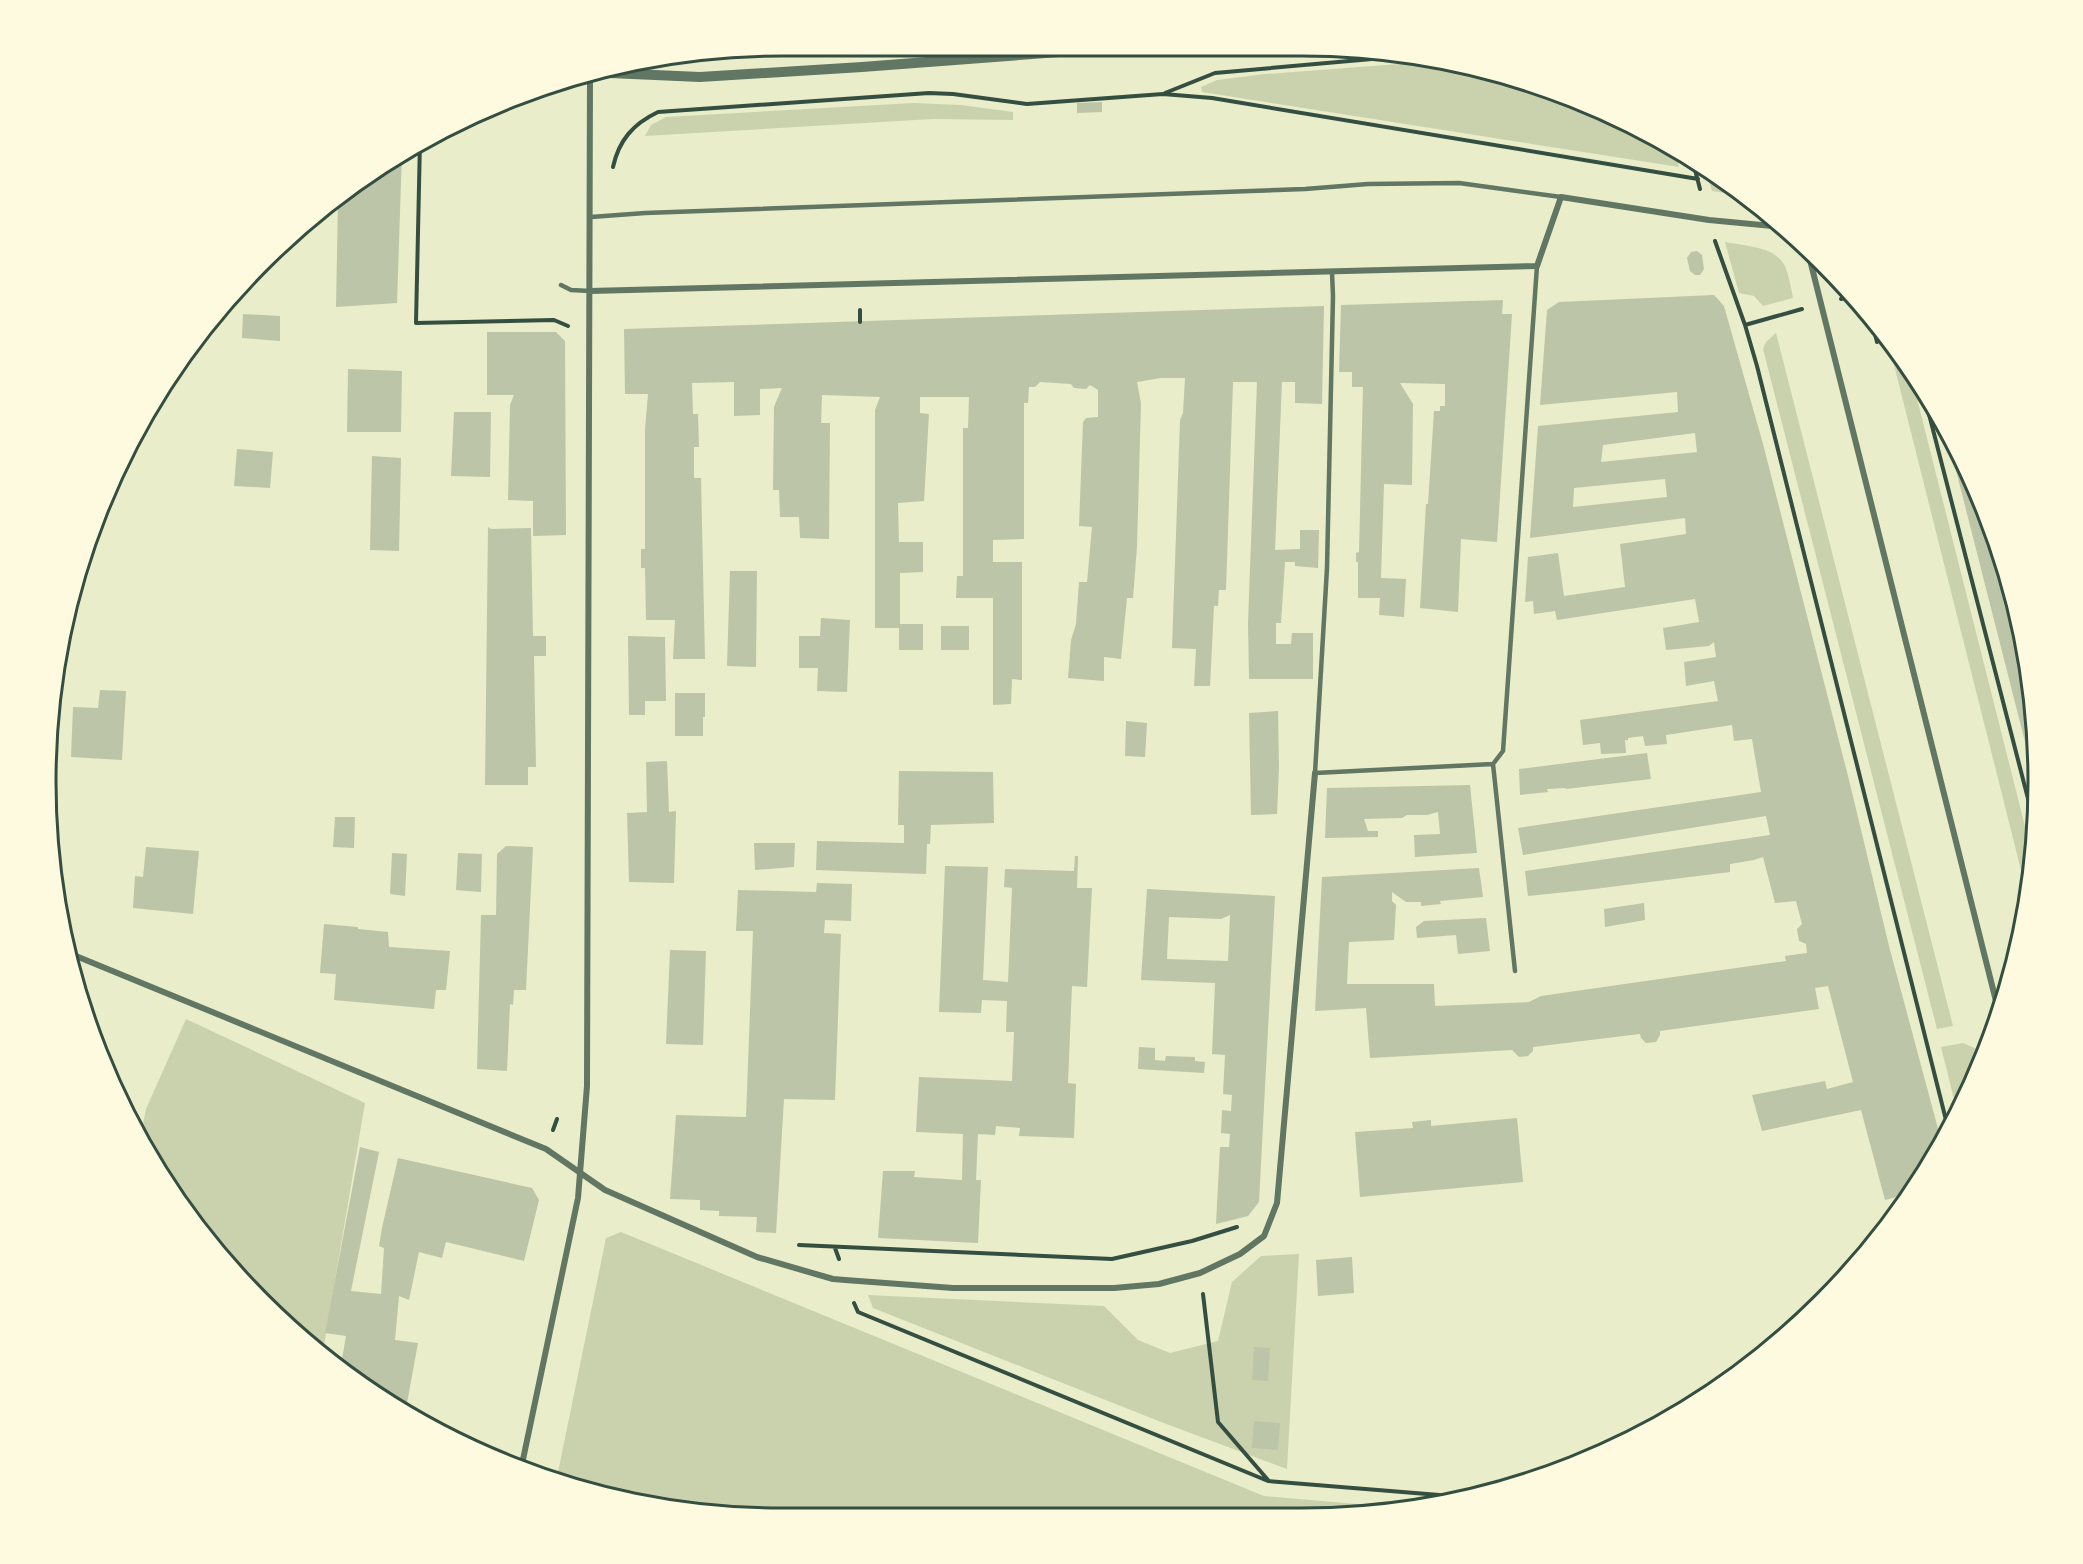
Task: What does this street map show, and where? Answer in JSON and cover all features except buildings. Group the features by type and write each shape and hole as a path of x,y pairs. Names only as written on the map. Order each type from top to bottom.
{"street":[{"path":"621,73 700,77 1006,56"},
{"path":"523,1460 576,1209 587,1074 591,217 589,81"},
{"path":"590,291 1537,266 1561,197 1709,220 1766,225"},
{"path":"1811,264 1995,997"},
{"path":"77,956 546,1149 605,1190 757,1257 833,1279 953,1288 1114,1288 1159,1284 1200,1273 1240,1254 1264,1236 1277,1203 1315,773"}],"lane":[{"path":"591,217 645,213 1305,189 1368,184 1459,183 1561,197"},
{"path":"1515,971 1493,765 1503,751 1537,266"},
{"path":"1332,272 1327,568 1315,773 1493,765"},
{"path":"561,285 571,290 590,291"}],"path":[{"path":"1163,94 1215,73 1370,59"},
{"path":"590,168 613,168 615,156 625,136 644,119 658,112 929,93 1027,104 1163,94 1212,98 1698,179"},
{"path":"420,153 416,323 554,320 572,327"},
{"path":"1696,173 1700,189"},
{"path":"1715,239 1757,366 1945,1117"},
{"path":"860,310 860,322"},
{"path":"1930,420 2027,796"},
{"path":"790,1244 835,1248 1112,1259 1192,1240 1273,1215"},
{"path":"1200,1273 1218,1422 1268,1481"},
{"path":"845,1280 858,1312 1268,1481 1442,1495"}],"green space":[{"path":"1406,63 1443,69 1535,94 1579,111 1622,130 1664,153 1678,161 1679,167 1202,92 1201,87 1217,80"},
{"path":"913,103 961,105 1013,112 1013,120 933,119 645,136 651,125 666,117"},
{"path":"1709,181 1725,193 1712,191"},
{"path":"1725,242 1759,248 1774,254 1785,266 1793,298 1763,306 1754,296 1739,293"},
{"path":"1776,333 1953,1026 1937,1029 1763,349 1766,342"},
{"path":"1893,362 1917,397 2026,830 2022,872"},
{"path":"186,1019 365,1103 324,1345 268,1296 206,1224 178,1186 143,1126 146,1109"},
{"path":"1963,1043 1976,1049 1954,1100 1941,1047"},
{"path":"621,1232 1264,1496 1368,1505 1301,1508 734,1507 640,1495 558,1473 606,1238"},
{"path":"1299,1254 1287,1469 1161,1422 873,1308 868,1295 1104,1306 1138,1340 1170,1353 1218,1341 1232,1282 1261,1256"}]}
